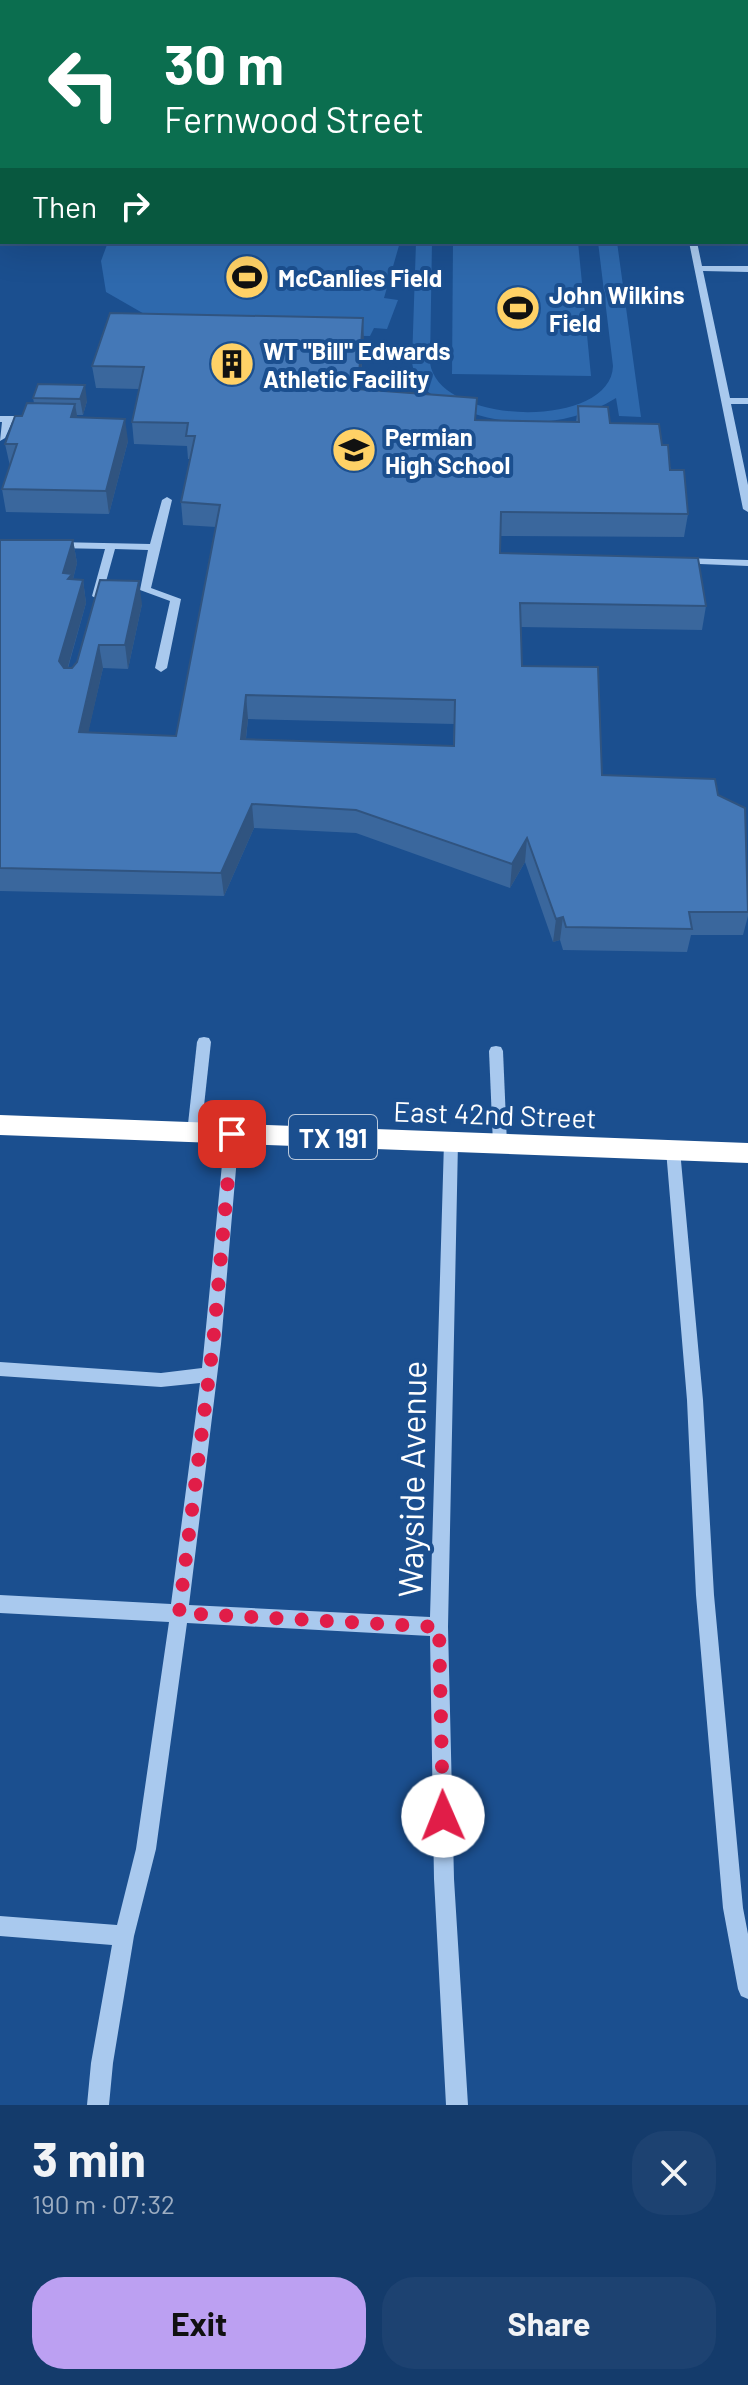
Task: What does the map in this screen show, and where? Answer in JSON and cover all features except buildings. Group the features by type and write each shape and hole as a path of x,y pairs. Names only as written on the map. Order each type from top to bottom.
{"highway":[{"name":"East 42nd Street","path":"0,1125 748,1153"}],"street":[{"path":"693,244 748,509"},
{"path":"698,268 748,269"},
{"path":"726,401 748,401"},
{"path":"0,438 4,419 51,420"},
{"path":"161,668 176,599 145,590 167,500"},
{"path":"48,544 154,547"},
{"path":"95,602 111,546"},
{"path":"673,561 748,563"},
{"path":"194,1133 204,1042"},
{"path":"496,1051 500,1144"},
{"path":"98,2105 102,2063 124,1936 146,1849 179,1613 209,1375 232,1134"},
{"name":"Wayside Avenue","path":"451,1142 439,1627 444,1879 457,2105"},
{"path":"673,1150 695,1400 707,1627 733,1908 748,1989"},
{"path":"0,1369 161,1380 209,1375"},
{"path":"0,1604 439,1627"},
{"path":"0,1926 124,1936"}],"shaded area":[{"name":"McCanlies Field","path":"107,244 399,244 384,298 398,300 387,329 374,328 370,336 226,334 160,323 106,292 101,261"},
{"path":"416,244 432,244 430,363 440,384 462,399 491,409 524,412 557,410 585,401 605,387 613,366 598,244 617,244 641,417 619,416 616,398 577,416 556,420 513,422 471,413 431,394 420,384 412,362"},
{"name":"John Wilkins Field","path":"453,244 578,244 591,376 452,374"}],"place":[{"name":"McCanlies Field","path":"247,277"},
{"name":"John Wilkins Field","path":"518,308"},
{"name":"WT \"Bill\" Edwards Athletic Facility","path":"232,364"},
{"name":"Permian High School","path":"354,450"}],"route":[{"path":"232,1134 213,1344 179,1613 439,1627 443,1816"}]}
